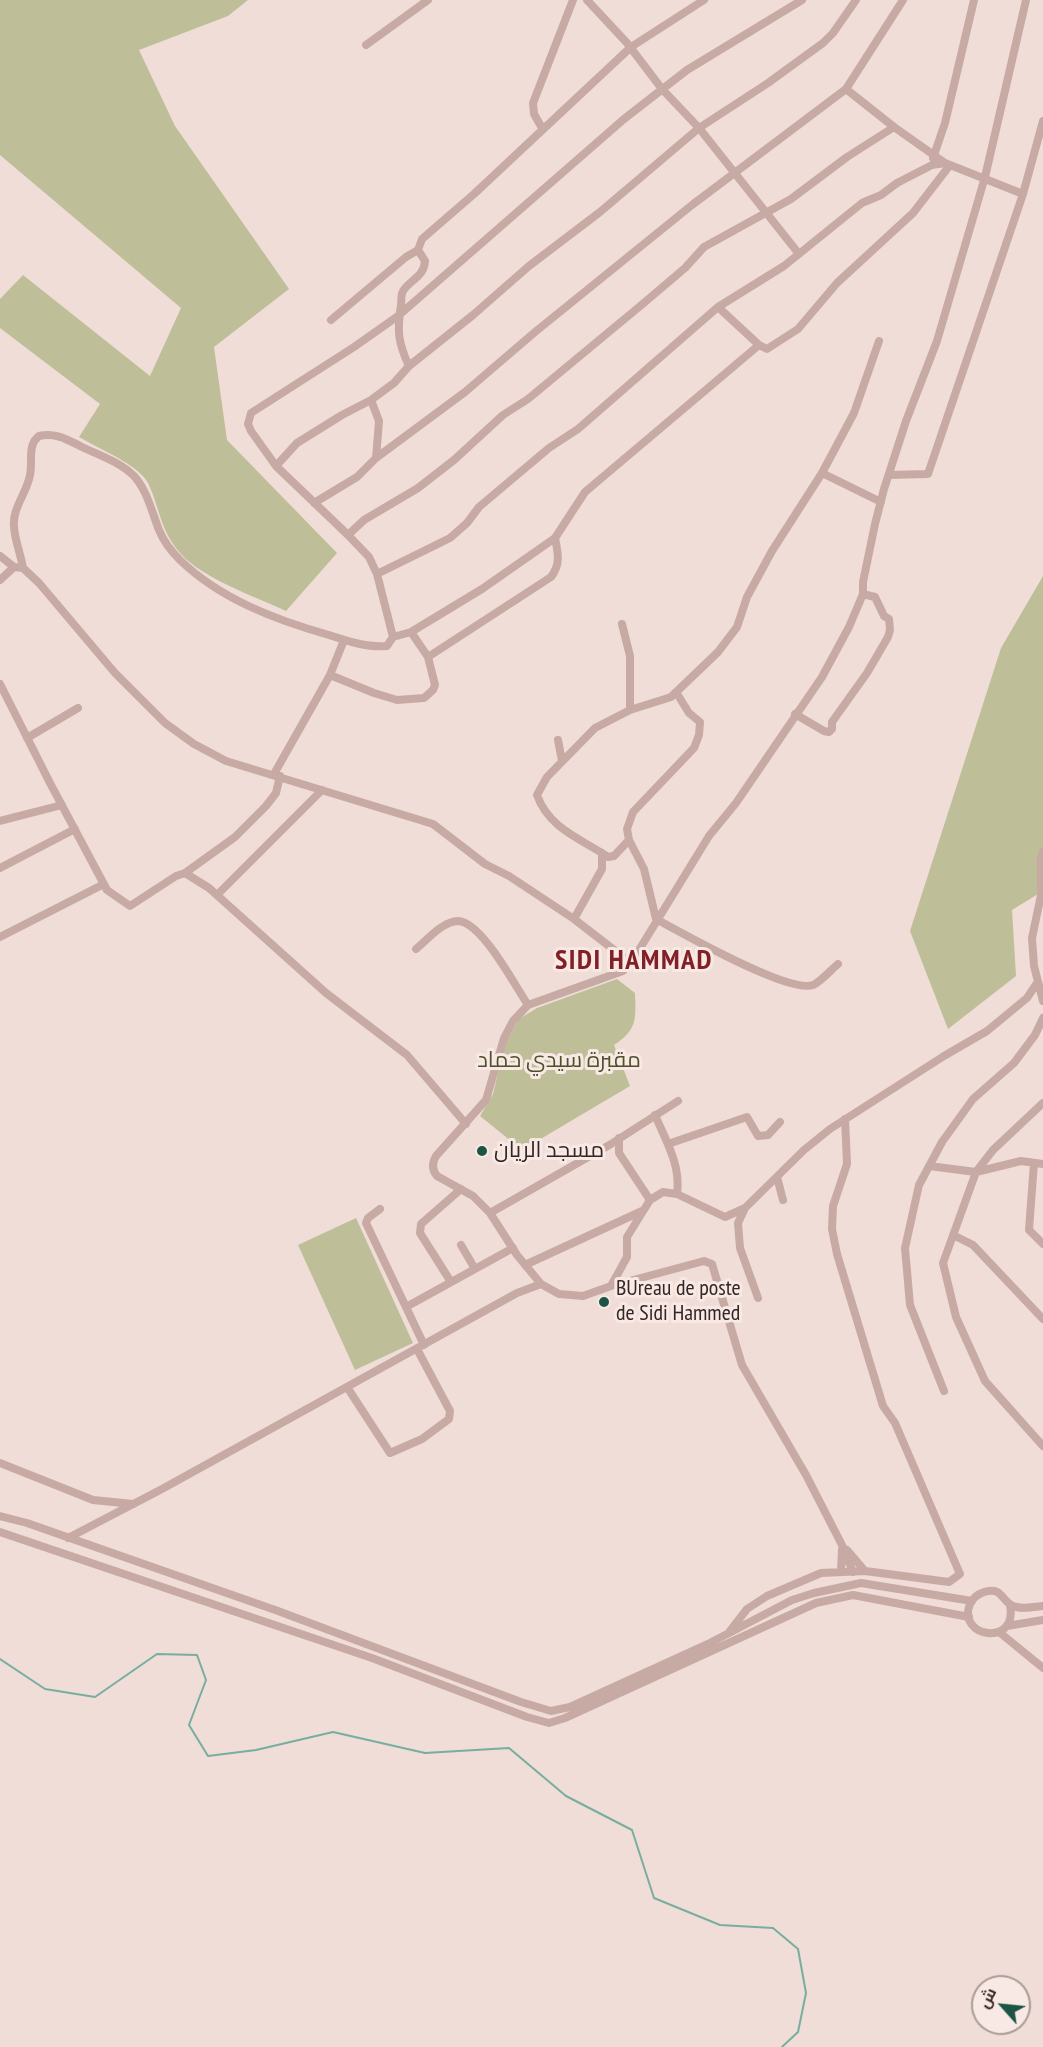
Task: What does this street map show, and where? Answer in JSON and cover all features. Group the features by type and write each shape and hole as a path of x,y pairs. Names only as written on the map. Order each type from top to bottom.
{"street":[{"path":"366,45 428,0"},
{"path":"542,128 534,114 533,103 573,0"},
{"path":"587,0 631,47 662,89 699,128 800,254"},
{"path":"331,320 406,257 418,250 422,239 474,194 631,47 704,0"},
{"path":"393,637 377,574 369,557 276,466 251,431 248,424 251,412 354,348 398,316 624,119 687,70 802,0"},
{"path":"276,466 297,443 371,400 394,382 409,366 530,266 600,212 699,128 768,83 823,43 833,33 856,0"},
{"path":"315,503 357,477 376,458 465,392 535,332 735,172 846,89 903,0"},
{"path":"377,574 450,538 467,523 479,507 549,448 578,429 718,306 784,266 862,203 881,195 933,160 945,123 974,0"},
{"path":"853,1572 806,1474 742,1365 712,1264 704,1261 611,1286 583,1296 559,1294 541,1284 525,1265 490,1213 473,1196 437,1176 433,1164 449,1140 466,1124 487,1098 504,1038 513,1021 528,1005 623,971 631,963 709,836 735,803 822,677 849,627 863,594 863,582 880,502 937,341 985,177 1026,0"},
{"path":"846,89 933,160 985,177 1023,194"},
{"path":"889,475 928,474 1023,194 1043,121"},
{"path":"348,535 364,520 418,488 454,460 504,415 528,399 685,268 704,247 791,200 847,157 894,127"},
{"path":"718,306 759,345 767,349 798,329 837,283 913,213 947,164"},
{"path":"409,366 398,339 398,316 404,290 419,278 425,269 425,261 418,250"},
{"path":"628,840 614,856 608,857 561,829 551,820 540,804 537,795 541,786 595,728 630,710 652,704 676,692 718,652 737,627 747,597 772,551 822,473 854,413 879,341"},
{"path":"19,568 14,519 29,483 33,443 39,435 57,435 109,459 134,476 153,512 159,532 177,558 200,579 247,605 287,623 344,640 377,647 387,646 393,637 411,632 482,589 555,538 585,492 759,345"},
{"path":"371,400 379,421 376,458"},
{"path":"822,473 880,502"},
{"path":"428,657 551,577 557,569 559,556 555,538"},
{"path":"0,556 19,568 115,673 165,723 194,744 226,761 433,824 485,864 509,876 574,919 631,963"},
{"path":"0,580 19,568"},
{"path":"795,714 829,732 832,729 832,722 867,673 888,637 889,620 875,597 863,594"},
{"path":"622,624 630,656 630,710"},
{"path":"330,675 374,693 397,699 424,698 434,690 435,685 428,657 411,632"},
{"path":"0,684 104,884 108,890 130,906 176,876 185,873 235,837 276,794 277,775 330,675 344,640"},
{"path":"676,692 689,713 700,722 698,742 633,812 627,829 628,840 644,868 656,919 773,978 800,986 813,985 838,964"},
{"path":"27,738 78,708"},
{"path":"558,740 562,761"},
{"path":"217,895 321,790"},
{"path":"0,820 62,805"},
{"path":"0,868 75,829"},
{"path":"1043,852 1041,895 1032,938 1037,983 1043,1001"},
{"path":"574,919 602,869 602,853"},
{"path":"185,873 217,895 326,993 407,1055 466,1124"},
{"path":"0,937 104,884"},
{"path":"416,949 444,925 458,921 473,927 528,1005"},
{"path":"758,1298 740,1248 738,1223 746,1208 804,1150 845,1119 987,1031 1027,998 1037,983"},
{"path":"944,1391 910,1305 905,1248 919,1185 942,1142 973,1099 1014,1063 1035,1035 1043,1018"},
{"path":"490,1213 678,1101"},
{"path":"1043,1103 993,1150 976,1172 943,1263 956,1317 985,1380 1043,1446"},
{"path":"655,1115 668,1144 679,1179 677,1194"},
{"path":"668,1144 747,1117 758,1136 768,1135 780,1122"},
{"path":"728,1634 747,1609 767,1596 821,1573 865,1571 949,1582 960,1574 895,1423 883,1406 837,1254 831,1229 833,1206 847,1164 845,1119"},
{"path":"619,1138 619,1153 650,1200"},
{"path":"929,1166 976,1172 1021,1161 1039,1164 1029,1230 1043,1244"},
{"path":"777,1177 783,1200"},
{"path":"452,1282 420,1233 420,1228 421,1224 461,1189"},
{"path":"611,1286 627,1257 627,1237 650,1200 663,1192 677,1194 738,1223"},
{"path":"725,1217 746,1208"},
{"path":"347,1387 390,1454 422,1439 449,1419 450,1411 420,1347 406,1307 366,1223 368,1218 380,1209"},
{"path":"525,1265 642,1211"},
{"path":"953,1235 973,1245 1043,1319"},
{"path":"460,1245 475,1269"},
{"path":"406,1307 513,1248"},
{"path":"68,1538 517,1293 541,1284"},
{"path":"0,1463 93,1500 133,1504"},
{"path":"0,1516 278,1611 551,1711 570,1707 728,1634 792,1600 814,1593 861,1583 972,1601"},
{"path":"0,1532 372,1658 549,1723 565,1718 816,1603 853,1595 969,1617"},
{"path":"64,1555 81,1542"},
{"path":"842,1545 865,1571"},
{"path":"841,1572 842,1545"},
{"path":"1007,1626 1011,1612 1006,1598 994,1591 979,1594 972,1601 969,1617 972,1625 983,1633 999,1632 1007,1626 1043,1620"},
{"path":"1010,1605 1028,1608 1043,1606"},
{"path":"999,1632 1043,1668"},
{"path":"478,1698 496,1692"}],"green space":[{"path":"0,0 248,0 228,16 139,50 175,126 289,289 214,347 227,440 337,553 286,611 216,579 190,563 169,537 152,492 143,476 127,463 79,437 100,404 0,328 0,299 23,275 150,376 181,308 0,155"},
{"path":"1043,576 1043,891 1012,910 1016,976 948,1029 910,931 1001,648"},
{"name":"مقبرة سيدي حماد","path":"617,979 635,993 634,1024 622,1040 614,1045 630,1086 522,1150 480,1116 493,1094 505,1043 519,1019 537,1008"},
{"path":"356,1218 413,1343 355,1370 298,1245"}],"waterway":[{"path":"0,1659 45,1689 95,1697 157,1654 197,1655 206,1680 189,1725 208,1756 256,1750 333,1732 425,1753 509,1748 566,1796 632,1830 654,1898 720,1925 773,1928 798,1949 806,1993 798,2032 782,2047"}],"place":[{"name":"مسجد الريان","path":"482,1151"},
{"name":"BUreau de poste de Sidi Hammed","path":"604,1302"}],"district":[{"name":"SIDI HAMMAD","path":"634,961"}]}
